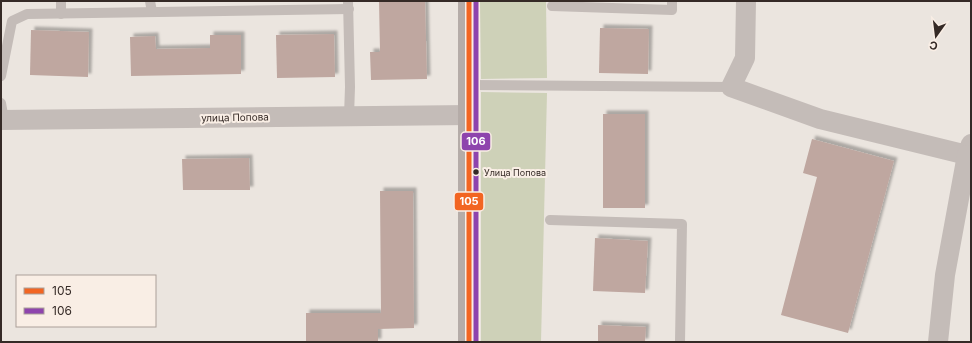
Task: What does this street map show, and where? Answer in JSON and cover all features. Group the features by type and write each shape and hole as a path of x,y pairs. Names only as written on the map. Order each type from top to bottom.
{"street":[{"path":"469,1 469,342"},
{"path":"746,1 745,58 731,87 820,118 969,149 945,275 938,342"},
{"name":"улица Попова","path":"2,114 349,116 470,115"}],"lane":[{"path":"61,1 62,14"},
{"path":"150,1 152,12"},
{"path":"552,6 672,10 672,1"},
{"path":"1,76 12,21 27,14 152,12 349,5 349,116"},
{"path":"470,85 731,87"},
{"path":"550,220 682,224 680,342"}],"green space":[{"path":"480,1 546,1 547,78 481,79"},
{"path":"481,92 547,93 541,342 481,342"}],"building":[{"path":"379,1 425,1 427,79 371,80 370,52 380,52"},
{"path":"600,28 649,29 648,74 599,73"},
{"path":"31,30 89,32 88,77 30,75"},
{"path":"334,34 335,77 277,78 276,35"},
{"path":"210,35 241,35 241,74 131,76 130,37 155,36 156,49 210,48"},
{"path":"603,114 645,114 645,208 603,208"},
{"path":"812,139 894,161 848,333 781,315 817,177 803,173"},
{"path":"249,158 250,190 183,190 182,159"},
{"path":"380,191 413,191 414,328 378,329 378,342 306,342 306,313 381,313"},
{"path":"595,238 648,241 645,293 593,291"},
{"path":"598,325 646,327 645,342 598,342"}],"transit line":[{"name":"105","path":"469,1 469,342"},
{"name":"106","path":"476,1 476,342"}],"place":[{"name":"Улица Попова","path":"476,172"}]}
